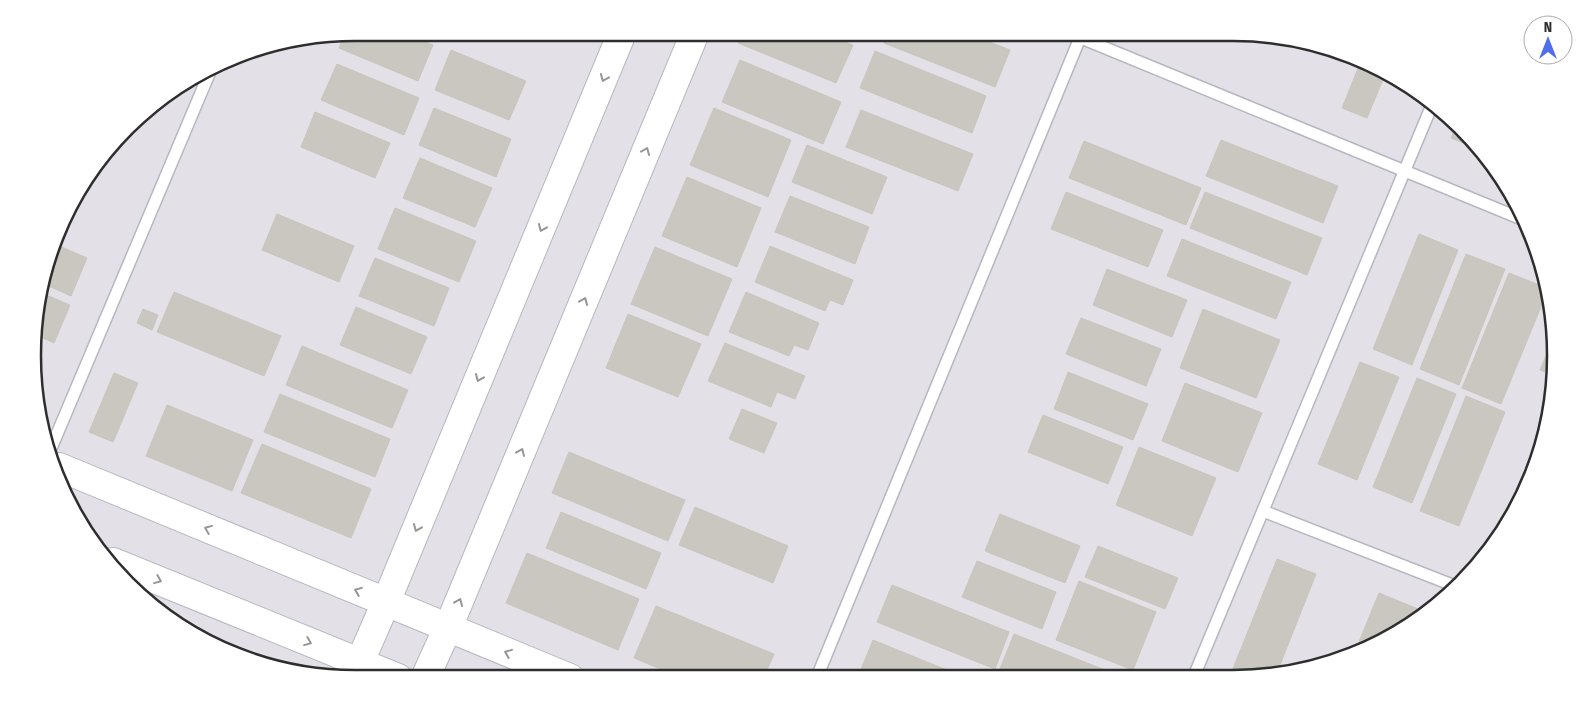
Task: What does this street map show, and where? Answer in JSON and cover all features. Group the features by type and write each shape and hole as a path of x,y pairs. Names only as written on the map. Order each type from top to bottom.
{"street":[{"path":"122,566 357,670 618,41"},
{"path":"429,670 448,628 691,41"},
{"path":"62,468 550,670"}],"lane":[{"path":"820,670 1080,41"},
{"path":"1096,41 1513,215"},
{"path":"54,442 206,79"},
{"path":"1197,670 1430,111"},
{"path":"1263,511 1449,584"}],"shaded area":[{"path":"1233,41 1294,47 1334,58 1390,83 1440,119 1469,148 1505,198 1530,254 1541,294 1544,314 1547,356 1544,397 1541,417 1530,457 1505,513 1494,530 1469,563 1440,592 1390,628 1353,646 1294,664 1233,670 356,670 294,664 254,653 198,628 148,592 119,563 83,513 65,476 47,417 41,356 44,314 47,294 58,254 83,198 106,164 133,133 181,94 198,83 235,65 294,47 335,42"}],"building":[{"path":"356,41 423,41 433,45 418,81 339,48 342,42"},
{"path":"739,41 843,41 853,45 836,83 738,43"},
{"path":"885,41 987,41 1010,50 995,87 884,43"},
{"path":"451,50 526,81 509,120 435,90"},
{"path":"875,51 986,96 972,133 860,88"},
{"path":"740,60 841,102 823,144 722,102"},
{"path":"337,64 419,98 404,135 321,100"},
{"path":"1358,68 1383,80 1367,118 1342,108"},
{"path":"434,108 511,139 496,177 419,145"},
{"path":"714,108 791,140 768,197 690,165"},
{"path":"861,110 973,154 958,191 846,147"},
{"path":"315,112 390,143 375,178 301,147"},
{"path":"1454,132 1465,144 1451,138"},
{"path":"1221,140 1338,186 1323,223 1206,176"},
{"path":"1084,141 1201,188 1186,225 1069,178"},
{"path":"807,145 887,177 872,214 792,182"},
{"path":"420,158 492,188 475,227 403,198"},
{"path":"687,177 761,208 737,267 662,236"},
{"path":"1066,192 1163,230 1148,267 1051,229"},
{"path":"1205,192 1322,238 1307,275 1190,228"},
{"path":"790,196 869,227 855,264 775,232"},
{"path":"395,208 476,241 459,282 378,249"},
{"path":"277,214 354,246 339,282 262,250"},
{"path":"1419,234 1458,250 1412,365 1373,349"},
{"path":"1182,239 1291,282 1276,319 1167,276"},
{"path":"770,246 853,280 843,305 830,300 825,311 755,282"},
{"path":"61,247 87,258 71,296 49,286"},
{"path":"655,247 732,279 708,336 631,304"},
{"path":"1466,254 1505,269 1459,385 1420,369"},
{"path":"375,258 449,288 434,326 359,296"},
{"path":"1107,269 1187,300 1172,337 1093,305"},
{"path":"1509,273 1539,285 1542,303 1501,404 1462,388"},
{"path":"174,292 281,336 264,376 157,332"},
{"path":"746,292 819,323 808,350 794,345 789,356 729,332"},
{"path":"47,295 70,305 54,343 42,337"},
{"path":"356,307 427,337 411,374 340,345"},
{"path":"143,309 158,315 152,330 137,323"},
{"path":"1203,309 1280,340 1256,398 1180,368"},
{"path":"628,314 701,344 678,397 606,368"},
{"path":"1081,318 1161,349 1146,386 1066,354"},
{"path":"725,343 805,376 795,399 777,392 771,407 708,381"},
{"path":"302,346 408,390 392,428 286,385"},
{"path":"1547,354 1546,372 1540,370"},
{"path":"1360,362 1399,377 1357,480 1318,464"},
{"path":"1068,372 1148,404 1133,440 1054,409"},
{"path":"114,373 138,383 113,442 89,432"},
{"path":"1417,378 1456,394 1412,503 1373,487"},
{"path":"1185,383 1262,413 1238,472 1162,441"},
{"path":"280,394 390,439 375,477 264,432"},
{"path":"1466,396 1505,412 1459,526 1420,511"},
{"path":"167,405 253,440 232,491 146,456"},
{"path":"742,409 777,423 764,453 729,439"},
{"path":"1043,415 1123,447 1108,484 1028,452"},
{"path":"262,444 371,489 351,538 241,493"},
{"path":"1139,447 1216,478 1192,536 1116,505"},
{"path":"569,452 685,500 668,541 552,493"},
{"path":"695,507 788,546 773,583 679,545"},
{"path":"561,512 661,553 646,589 546,548"},
{"path":"1000,514 1080,546 1065,583 985,551"},
{"path":"1098,546 1178,578 1165,609 1085,577"},
{"path":"527,553 639,599 618,650 506,603"},
{"path":"1277,559 1316,574 1279,666 1232,670"},
{"path":"977,561 1056,592 1042,629 962,597"},
{"path":"1079,581 1156,612 1133,670 1056,640"},
{"path":"892,585 1009,632 995,669 877,622"},
{"path":"1379,593 1418,609 1390,628 1358,643"},
{"path":"656,606 774,654 767,670 663,670 634,658"},
{"path":"1014,634 1105,670 999,670"},
{"path":"873,640 947,670 861,670"}]}
